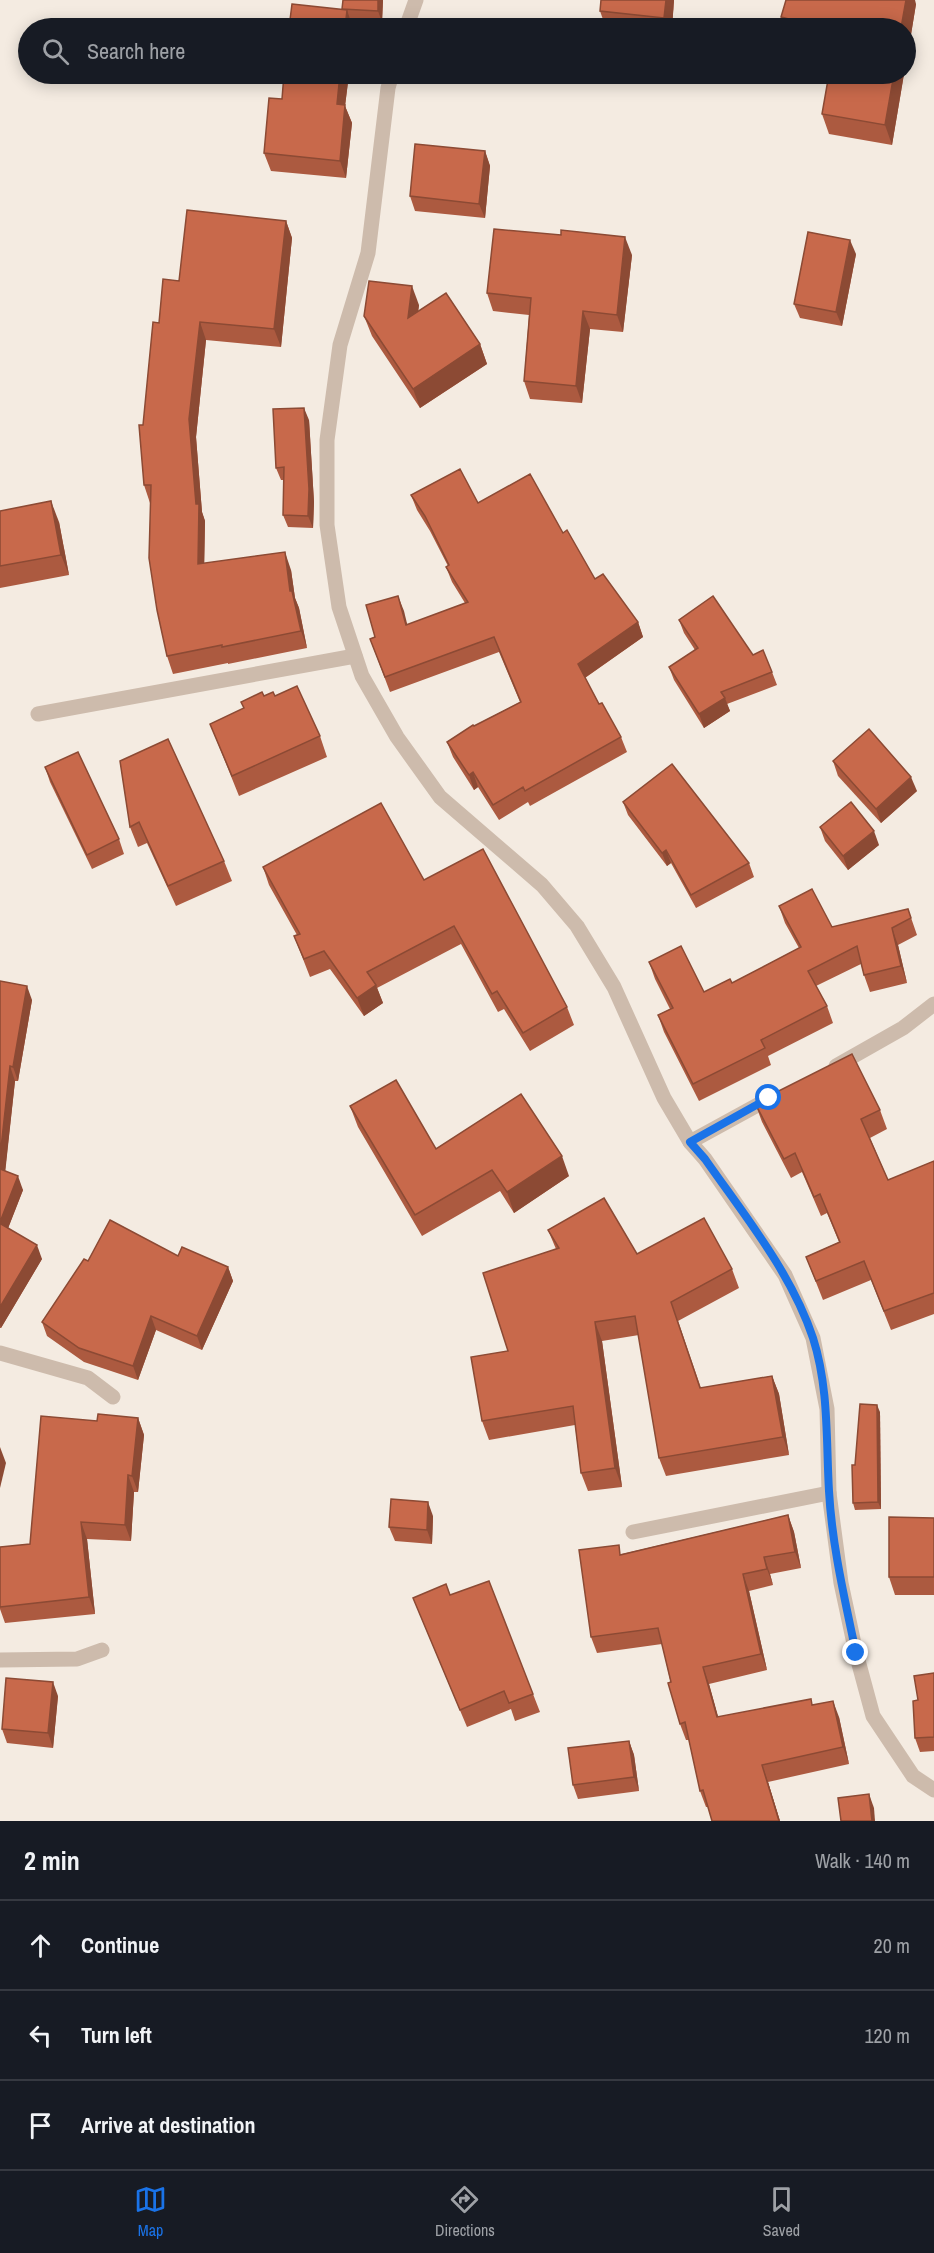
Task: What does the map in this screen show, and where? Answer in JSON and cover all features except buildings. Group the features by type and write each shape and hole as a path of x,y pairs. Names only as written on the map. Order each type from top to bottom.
{"street":[{"path":"410,18 416,0"},
{"path":"389,84 368,253 340,345 327,440 327,525 339,607 362,675 397,737 440,797 542,885 577,926 614,987 664,1098 690,1142 705,1159 785,1275 813,1338 827,1409 829,1493 841,1583 873,1716 913,1776 934,1790"},
{"path":"38,714 355,656"},
{"path":"826,1071 903,1028 934,1004"},
{"path":"690,1142 788,1089"},
{"path":"0,1353 88,1378 113,1397"},
{"path":"633,1532 829,1493"},
{"path":"0,1660 77,1659 102,1650"}],"route":[{"path":"769,1098 690,1142 705,1159 785,1275 813,1338 827,1409 829,1493 841,1583 856,1653"}]}
